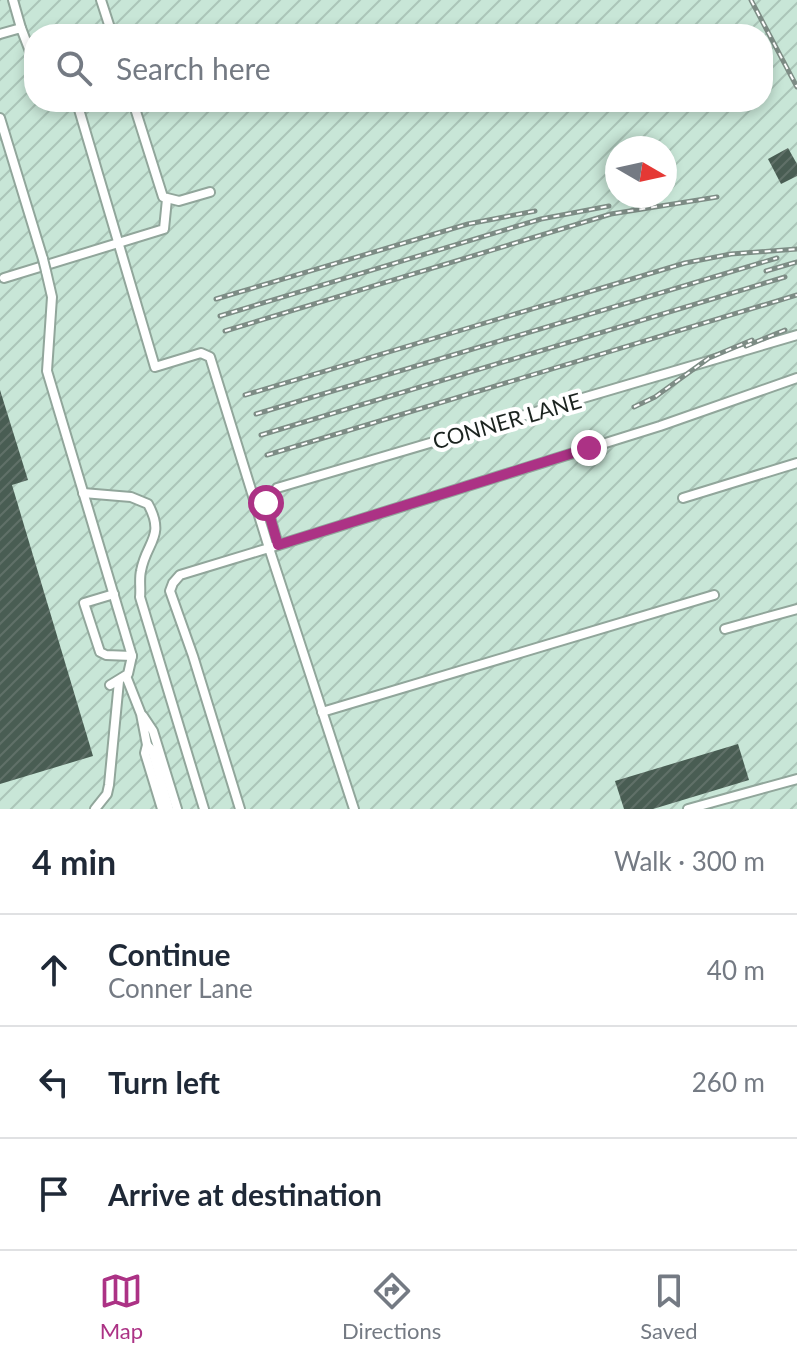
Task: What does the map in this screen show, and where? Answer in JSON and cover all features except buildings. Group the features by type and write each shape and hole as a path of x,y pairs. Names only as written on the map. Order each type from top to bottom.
{"street":[{"path":"13,0 24,36"},
{"path":"101,0 109,24"},
{"path":"0,33 21,28"},
{"path":"80,112 155,367 201,353 210,357 354,809"},
{"path":"136,112 163,197 179,201 210,192"},
{"path":"0,118 52,297 47,371 132,656 131,665 122,679 107,794 95,809"},
{"path":"4,278 164,229 167,199"},
{"name":"CONNER LANE","path":"273,547 266,503 277,488 797,335"},
{"path":"240,809 170,591 180,575 660,426 797,378"},
{"path":"683,498 797,463"},
{"path":"83,493 131,497 148,504 157,520 154,541 141,571 140,597 204,809"},
{"path":"114,594 84,603 100,652 132,656"},
{"path":"322,712 714,595"},
{"path":"725,629 797,609"},
{"path":"110,685 122,679"},
{"path":"122,679 153,731 177,809"},
{"path":"141,714 162,809"},
{"path":"148,749 169,809"},
{"path":"688,809 797,779"}],"shaded area":[{"path":"0,0 797,0 797,809 0,809"}],"railway":[{"path":"751,0 764,24"},
{"path":"773,42 797,87"},
{"path":"225,331 611,214 717,197"},
{"path":"220,316 541,219 605,207"},
{"path":"216,299 468,224 535,211"},
{"path":"245,395 685,263 731,254 797,249"},
{"path":"256,414 777,258"},
{"path":"766,271 797,262"},
{"path":"261,435 785,277"},
{"path":"267,455 797,295"},
{"path":"746,346 785,330"},
{"path":"634,407 655,397 709,358 752,340"}],"route":[{"path":"266,503 278,545 589,448"}]}
